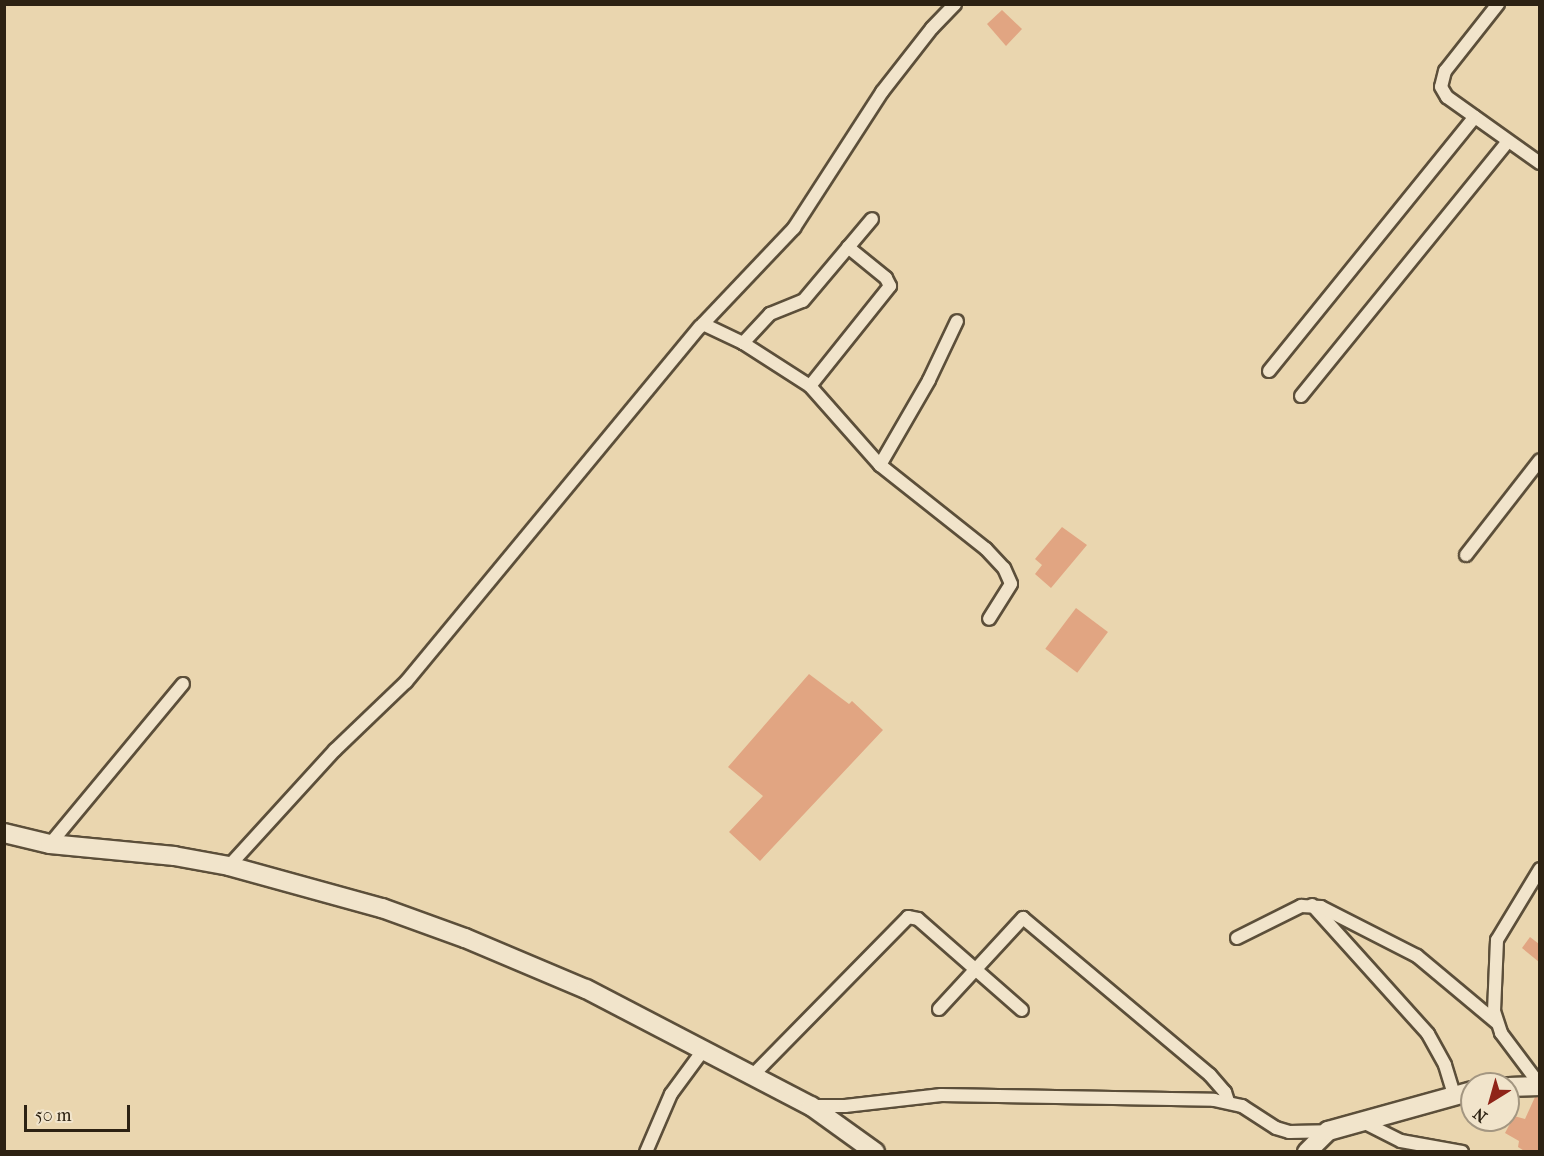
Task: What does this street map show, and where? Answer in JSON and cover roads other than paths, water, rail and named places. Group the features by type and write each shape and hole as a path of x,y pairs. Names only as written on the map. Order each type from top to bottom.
{"street":[{"path":"229,866 335,750 406,682 703,324 794,228 882,92 932,28 955,4"},
{"path":"1498,4 1442,78 1441,87 1447,97 1539,162"},
{"path":"1269,371 1475,117"},
{"path":"1301,396 1508,141"},
{"path":"742,343 770,314 803,301 872,219"},
{"path":"810,386 890,286 886,278 848,247"},
{"path":"880,465 929,380 957,321"},
{"path":"703,324 742,343 810,386 880,465 957,524 1004,568 1011,584 989,618"},
{"path":"1466,555 1539,460"},
{"path":"50,844 183,684"},
{"path":"4,833 50,844 174,856 229,866 382,908 465,938 586,989 704,1049 811,1106 871,1151"},
{"path":"1539,869 1497,940 1496,1022 1501,1033 1539,1085"},
{"path":"1237,938 1301,906 1312,905 1340,914 1417,956 1496,1022"},
{"path":"1312,905 1428,1034 1445,1065 1454,1095"},
{"path":"752,1076 857,970 903,919 914,917 918,919 1022,1010"},
{"path":"939,1010 1023,918 1210,1075 1225,1092 1228,1101"},
{"path":"646,1152 670,1094 704,1049"},
{"path":"1520,1086 1539,1085"},
{"path":"811,1106 845,1106 941,1095 1228,1101 1289,1132 1328,1131 1460,1094"},
{"path":"1363,1122 1401,1141 1462,1152"},
{"path":"1307,1152 1328,1131"}]}
